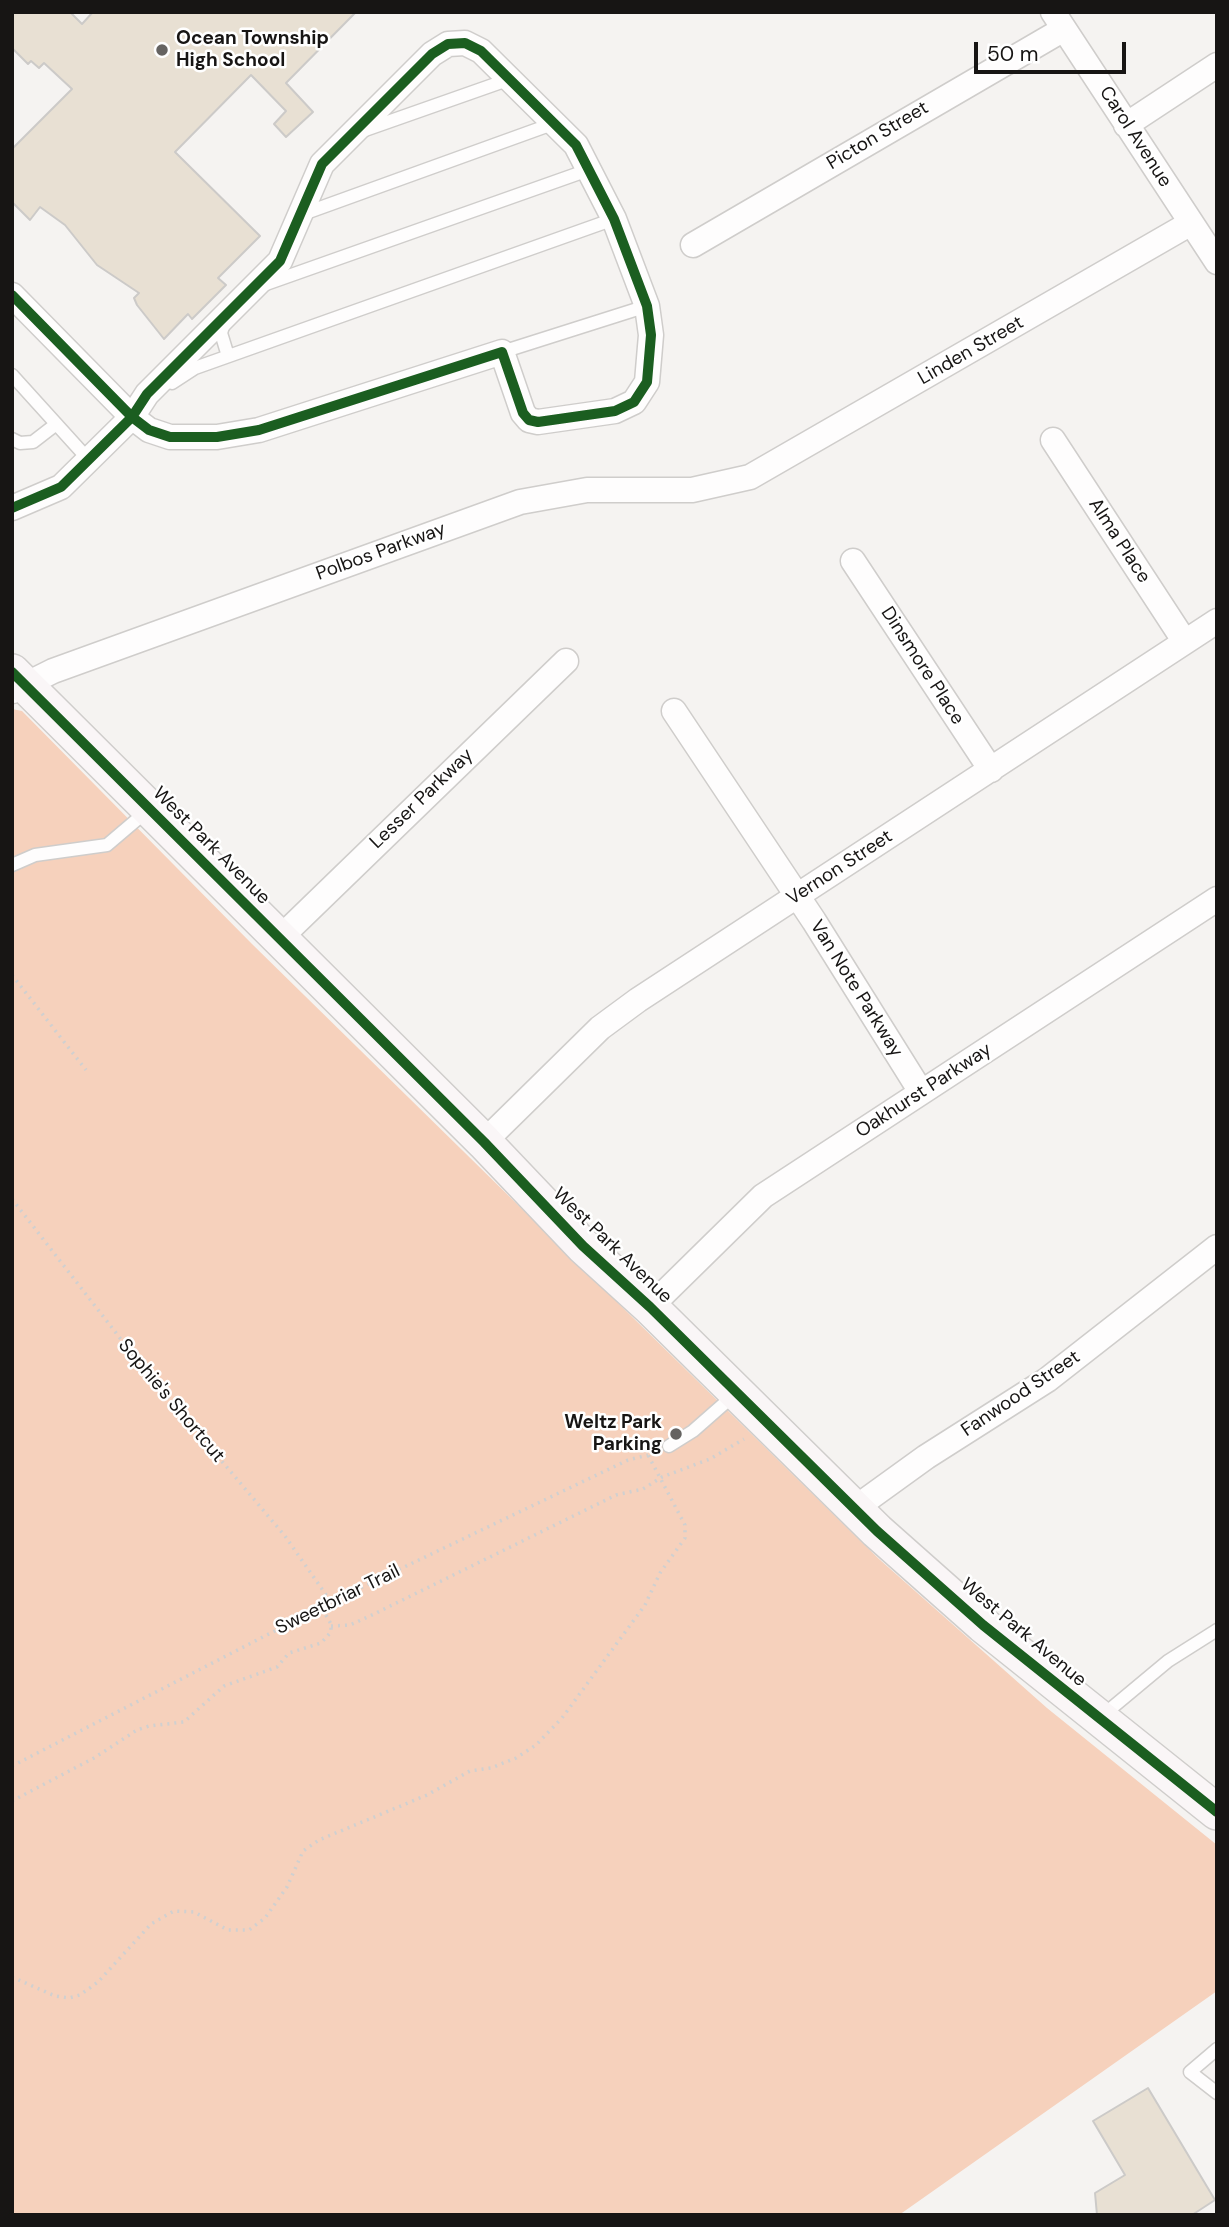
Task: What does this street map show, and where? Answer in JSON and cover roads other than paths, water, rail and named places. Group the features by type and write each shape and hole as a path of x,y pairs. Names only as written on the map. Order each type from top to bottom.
{"street":[{"name":"Carol Avenue","path":"1058,21 1217,262"},
{"name":"Picton Street","path":"693,245 1058,21"},
{"path":"12,295 132,417 149,430 170,437 238,434 502,352 523,413 529,420 537,422 615,411 634,402 647,382 651,335 647,306 614,219 576,145 473,46 448,44 432,54 317,173 280,261 147,394 132,417 61,487 12,508"},
{"path":"1126,125 1217,65"},
{"name":"Linden Street","path":"750,477 1191,223"},
{"name":"Alma Place","path":"1053,440 1185,642"},
{"name":"Polbos Parkway","path":"16,683 520,502 587,490 692,490 750,477"},
{"name":"Dinsmore Place","path":"852,561 991,770"},
{"name":"Vernon Street","path":"485,1142 600,1028 796,896 1217,621"},
{"name":"Lesser Parkway","path":"279,939 566,661"},
{"name":"West Park Avenue","path":"16,683 149,809 485,1142 583,1246 650,1307 854,1509 984,1625 1217,1812"},
{"name":"Van Note Parkway","path":"674,711 921,1092"},
{"name":"Oakhurst Parkway","path":"650,1307 762,1196 1217,899"},
{"name":"Fanwood Street","path":"854,1509 926,1457 1047,1380 1217,1247"}],"lane":[{"path":"351,135 510,79"},
{"path":"302,214 555,123"},
{"path":"253,289 590,169"},
{"path":"132,417 179,377 228,356 614,219"},
{"path":"502,352 647,306"},
{"path":"227,314 221,333 228,356"},
{"path":"12,375 35,397 55,425 88,459"},
{"path":"12,439 20,443 33,442 55,425"},
{"path":"12,865 35,855 107,845 149,809"},
{"path":"669,1446 703,1423 737,1392"},
{"path":"1099,1719 1168,1661 1217,1630"},
{"path":"1217,2049 1190,2072 1217,2093"}],"place":[{"name":"Ocean Township High School","path":"162,50"},
{"name":"Weltz Park Parking","path":"676,1434"}]}
